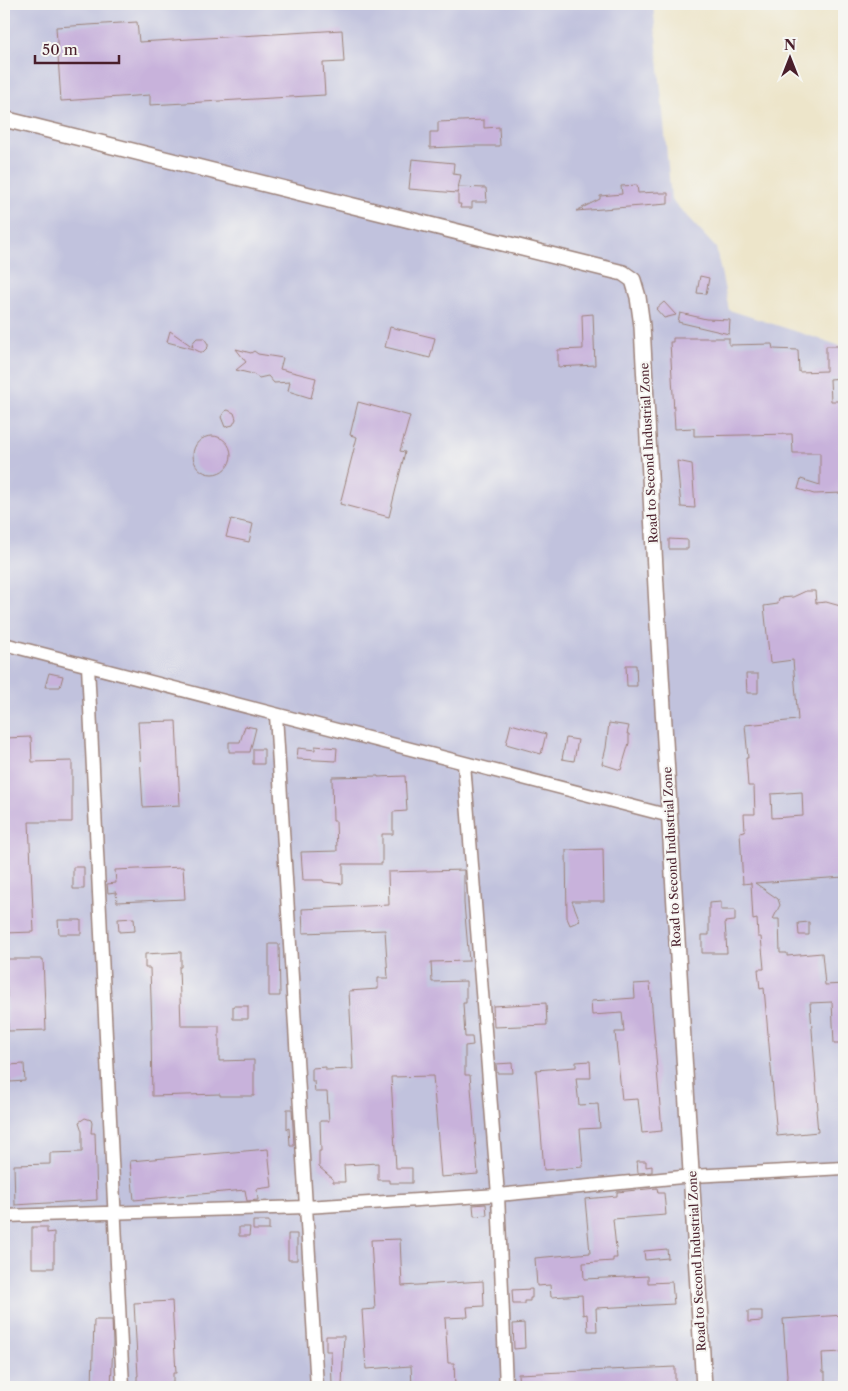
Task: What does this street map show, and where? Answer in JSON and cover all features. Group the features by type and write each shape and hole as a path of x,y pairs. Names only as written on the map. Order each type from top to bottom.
{"street":[{"name":"Road to Second Industrial Zone","path":"4,119 623,273 633,280 638,297 642,326 704,1387"},
{"path":"4,644 670,816"},
{"path":"88,666 123,1387"},
{"path":"276,715 317,1387"},
{"path":"464,764 498,1195 506,1387"},
{"path":"4,1216 306,1207 498,1195 692,1176 844,1168"}],"shaded area":[{"path":"4,4 653,4 671,199 716,248 729,310 844,347 844,1387 4,1387"}],"building":[{"path":"137,22 139,42 342,30 344,62 323,63 325,95 150,105 150,95 61,101 56,27"},
{"path":"484,120 484,128 499,127 500,146 430,148 430,132 438,132 438,122"},
{"path":"412,159 454,163 453,174 461,175 457,193 409,189"},
{"path":"637,185 638,193 668,193 668,204 576,211 600,199 600,196 622,194 621,186"},
{"path":"458,187 486,188 487,202 472,202 472,208 460,208 461,204 458,204"},
{"path":"700,276 709,278 706,294 697,293"},
{"path":"664,302 676,315 664,318 656,309"},
{"path":"680,313 706,319 730,320 729,334 678,322"},
{"path":"593,314 595,365 558,367 558,350 583,349 582,315"},
{"path":"390,327 435,338 430,358 385,347"},
{"path":"170,331 193,347 192,344 197,338 204,338 208,347 203,352 200,352 167,342"},
{"path":"673,338 729,338 729,345 772,344 773,349 798,350 799,372 826,371 826,346 841,346 842,378 830,379 831,401 842,401 844,493 814,494 798,489 801,479 820,485 820,453 793,453 792,434 694,436 694,428 675,429 670,342 673,342"},
{"path":"236,349 283,358 280,369 316,378 311,398 288,391 290,382 274,383 268,376 259,378 253,374 236,370 246,362"},
{"path":"358,402 410,416 400,451 405,452 389,517 340,504 357,437 350,435"},
{"path":"228,410 234,413 236,419 233,425 225,427 221,417"},
{"path":"212,436 219,437 225,442 230,448 230,462 225,468 219,473 212,474 205,473 199,468 194,462 193,455 194,448 199,442 205,437"},
{"path":"677,461 692,464 695,508 681,507"},
{"path":"231,519 253,524 249,542 226,537"},
{"path":"669,539 688,540 688,549 669,549"},
{"path":"806,591 815,591 816,603 826,602 844,607 844,877 755,883 778,899 780,905 773,919 779,919 780,953 787,953 787,956 822,953 825,985 844,984 844,1043 834,1043 832,1002 810,1003 818,1132 777,1136 764,988 760,989 758,969 764,969 761,937 758,937 757,919 753,920 751,883 743,884 740,832 745,831 744,814 755,814 754,786 748,786 745,725 798,720 793,660 770,663 764,606 778,604 779,598 793,597","holes":["802,792 803,816 772,818 771,794"]},
{"path":"626,665 636,665 637,686 627,686"},
{"path":"49,673 63,676 60,687 45,687"},
{"path":"746,674 758,674 758,693 747,693"},
{"path":"176,721 180,805 143,807 138,722"},
{"path":"609,723 629,726 627,734 629,734 629,743 621,770 602,764"},
{"path":"511,724 546,734 541,754 506,744"},
{"path":"245,726 256,728 250,752 229,752 229,742 240,742"},
{"path":"31,737 32,762 72,761 72,822 29,822 34,932 5,933 4,738"},
{"path":"566,738 578,740 574,761 562,759"},
{"path":"315,746 337,748 336,761 297,759 298,748 315,750"},
{"path":"253,749 264,749 264,764 253,764"},
{"path":"405,776 407,811 393,812 393,834 382,834 382,864 343,864 343,884 324,882 323,880 303,880 301,852 337,851 336,821 333,821 332,777"},
{"path":"603,849 604,901 572,901 580,921 570,925 567,918 566,850"},
{"path":"73,867 84,867 84,889 73,889"},
{"path":"183,867 185,899 117,902 116,892 108,893 107,884 116,883 115,870"},
{"path":"464,870 464,903 469,961 431,962 432,982 466,981 466,1003 463,1003 465,1037 472,1037 473,1045 465,1046 465,1075 470,1075 478,1174 441,1177 433,1076 391,1077 396,1168 412,1168 412,1183 389,1183 389,1180 378,1180 378,1163 344,1165 345,1182 333,1182 333,1179 319,1167 319,1151 321,1151 320,1121 329,1121 327,1092 315,1092 314,1081 312,1081 312,1068 326,1067 326,1070 353,1069 349,991 378,989 378,978 388,978 385,930 303,933 302,909 389,905 388,872"},
{"path":"721,902 721,910 735,910 735,921 725,922 727,953 702,953 702,935 709,935 709,903"},
{"path":"134,918 135,931 119,932 118,919"},
{"path":"58,920 81,920 81,934 59,934"},
{"path":"809,922 809,935 799,935 798,923"},
{"path":"269,944 279,944 280,996 269,996"},
{"path":"181,952 181,967 179,967 181,1026 219,1026 219,1061 254,1060 254,1096 220,1096 220,1094 152,1096 150,968 145,968 145,954"},
{"path":"4,959 43,959 46,1030 8,1031"},
{"path":"650,983 662,1131 642,1133 638,1099 622,1100 615,1032 624,1032 622,1013 592,1015 591,1001 635,998 634,984"},
{"path":"546,1003 547,1025 494,1027 493,1006"},
{"path":"233,1006 248,1006 248,1019 233,1019"},
{"path":"590,1061 591,1078 576,1078 579,1105 598,1104 600,1128 580,1129 583,1167 544,1170 536,1070 576,1067 576,1062"},
{"path":"512,1063 513,1073 497,1073 496,1064"},
{"path":"24,1064 25,1081 10,1082 9,1065"},
{"path":"287,1109 292,1109 294,1146 290,1146 289,1128 287,1129"},
{"path":"85,1118 91,1120 91,1133 95,1133 97,1200 15,1205 14,1165 50,1164 50,1153 82,1152 82,1131 79,1122"},
{"path":"268,1149 272,1187 257,1189 258,1200 247,1201 245,1190 134,1200 130,1161"},
{"path":"637,1161 646,1161 646,1167 652,1166 652,1172 638,1173"},
{"path":"657,1188 658,1193 664,1193 666,1215 613,1219 617,1258 613,1258 613,1261 583,1263 584,1279 648,1276 648,1283 672,1282 674,1304 596,1308 597,1331 588,1331 587,1314 583,1315 582,1295 551,1297 550,1285 537,1286 535,1258 590,1253 585,1199 617,1196 617,1192"},
{"path":"486,1204 487,1215 474,1216 473,1205"},
{"path":"253,1221 269,1221 269,1230 253,1230"},
{"path":"32,1227 47,1227 47,1233 54,1232 54,1268 32,1268"},
{"path":"239,1227 250,1227 249,1236 239,1236"},
{"path":"288,1234 297,1234 297,1260 288,1260"},
{"path":"400,1239 402,1286 483,1281 484,1306 467,1307 468,1317 445,1318 448,1363 454,1363 455,1387 412,1387 411,1366 366,1369 362,1310 375,1309 371,1240"},
{"path":"667,1249 668,1258 645,1260 644,1251"},
{"path":"532,1289 530,1301 525,1301 525,1304 513,1304 512,1290"},
{"path":"172,1301 176,1373 173,1373 173,1383 168,1383 168,1387 137,1387 134,1303"},
{"path":"748,1311 762,1311 762,1321 748,1322"},
{"path":"844,1315 844,1352 822,1353 825,1387 786,1387 783,1319"},
{"path":"94,1320 112,1320 111,1387 92,1387"},
{"path":"524,1323 525,1348 514,1349 513,1324"},
{"path":"326,1336 344,1336 342,1386 332,1386 331,1351 326,1351"},
{"path":"675,1367 675,1387 519,1387 518,1374"}]}
